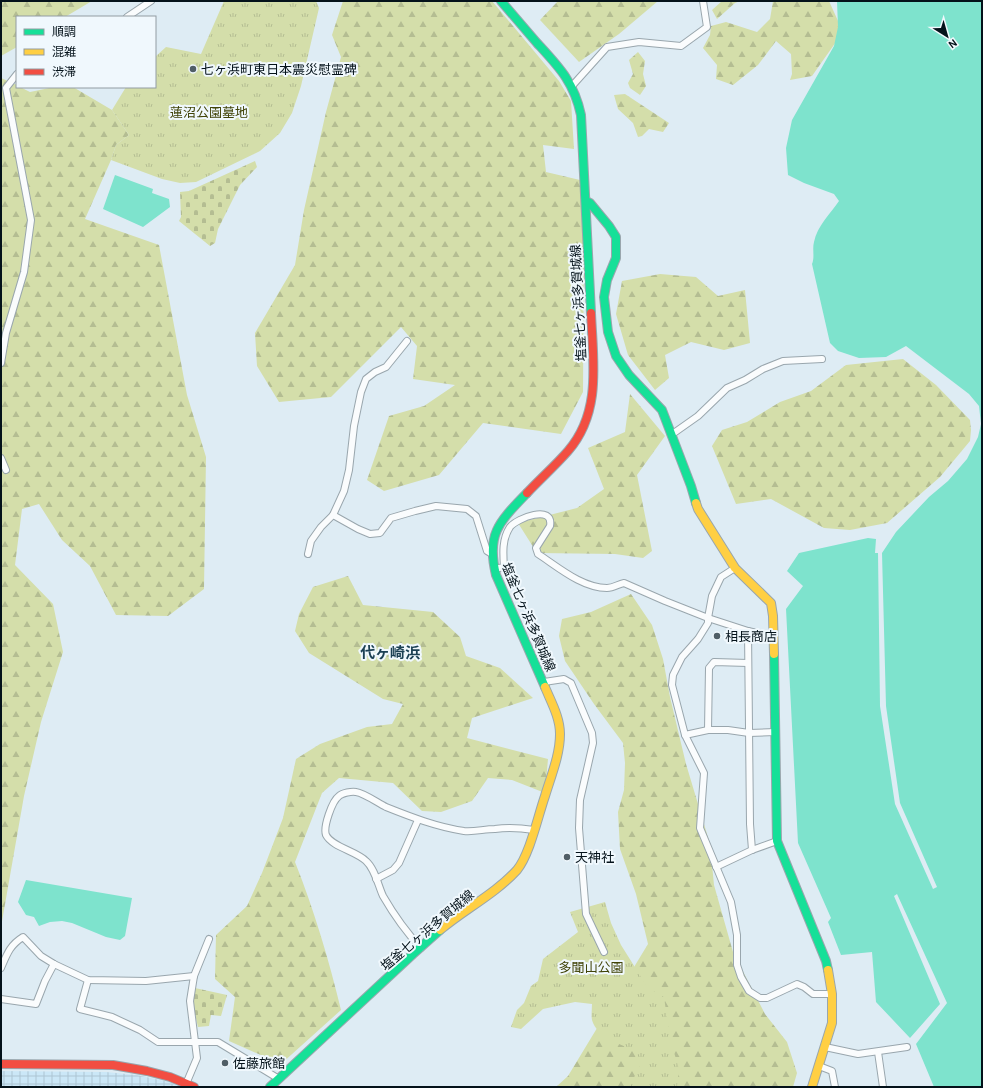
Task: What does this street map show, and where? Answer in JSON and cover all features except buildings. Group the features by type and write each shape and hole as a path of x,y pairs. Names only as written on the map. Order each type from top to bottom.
{"main road":[{"name":"塩釜七ヶ浜多賀城線","path":"270,1087 456,917 512,876 525,856 557,755 560,733 557,716 544,682 494,569 492,545 494,535 510,509 568,451 580,435 590,412 593,398 594,374 581,115 577,98 564,72 501,1"},
{"path":"586,201 590,202 616,237 616,258 607,280 604,297 608,332 616,356 625,371 662,410 691,486 698,509 735,568 771,603 774,637 777,841 826,961 832,994 832,1023 812,1087"},
{"path":"1,1064 113,1065 146,1070 190,1085"}],"street":[{"path":"128,16 151,1"},
{"path":"572,86 607,47 639,42 681,46 707,27 703,1"},
{"path":"1,363 6,333 24,272 31,220 6,88 16,75"},
{"path":"308,554 311,541 321,527 333,515 344,491 349,470 355,419 361,392 366,379 386,367 407,341"},
{"path":"671,436 698,416 727,388 745,380 763,369 783,361 822,359"},
{"path":"1,458 6,470"},
{"path":"333,515 370,534 380,532 391,518 415,511 436,506 467,509 476,516 487,550 492,554"},
{"path":"494,569 504,566 503,549 506,536 511,526 517,521 528,516 545,514 551,519 550,526 536,548 538,554 570,575 592,586 613,587 624,583 708,618 748,631 774,637"},
{"path":"735,568 721,577 712,596 708,623 698,639 682,657 672,675 672,685 685,734 704,773 700,828 731,902 737,935 737,965 741,977 749,991 760,998 767,998 797,984 813,994 832,994"},
{"path":"748,631 752,850"},
{"path":"708,730 709,668 714,662 748,663"},
{"path":"544,682 564,679 571,683 592,734 593,743 580,800 579,828 586,914 604,952"},
{"path":"685,734 708,730 728,730 749,733 775,732"},
{"path":"421,948 394,915 367,862 334,843 326,836 324,828 334,802 339,795 357,792 418,820 464,831 478,832 510,828 534,830"},
{"path":"376,879 393,870 399,863 418,820"},
{"path":"716,867 752,850 777,841"},
{"path":"1,968 14,943 23,937 41,956 54,964 88,980 146,981 194,976"},
{"path":"190,1085 197,1058 190,1001 194,976 209,939"},
{"path":"1,999 36,1004 45,981 54,964"},
{"path":"88,980 80,1009 112,1017 140,1030 158,1042 218,1042 279,1079"},
{"path":"825,1047 858,1054 907,1047"},
{"path":"878,1052 883,1087"},
{"path":"819,1066 832,1071 835,1087"}],"shaded area":[{"path":"837,1 982,1 982,1087 934,1087 916,1044 947,1003 897,894 894,896 940,1004 910,1038 876,1002 872,952 841,955 828,922 831,918 798,843 786,609 803,586 787,571 799,553 868,538 876,539 875,553 878,553 880,706 895,804 933,889 937,887 900,803 886,706 882,553 896,532 929,497 948,481 967,459 978,437 981,424 979,406 969,394 906,346 886,357 859,358 838,351 830,343 812,264 813,245 821,225 839,201 834,194 804,183 788,175 786,148 792,120 834,46 838,27"},
{"path":"115,175 153,189 152,193 169,199 170,207 143,227 103,209"},
{"path":"26,880 132,898 125,936 120,940 106,937 72,923 62,921 50,922 39,926 34,917 26,915 18,902"},
{"path":"1,1071 106,1072 137,1075 169,1082 180,1087 1,1087"}],"green space":[{"path":"1,1 92,1 67,16 16,16 16,48 1,56"},
{"name":"蓮沼公園墓地","path":"224,1 316,1 319,8 301,86 292,113 280,133 260,151 196,182 180,183 162,179 111,160 116,145 129,135 112,110 125,88 156,88 156,56 166,47 201,54"},
{"path":"343,1 492,1 559,81 571,101 574,149 543,145 546,172 580,180 584,240 583,392 561,434 483,423 439,475 384,491 367,480 389,416 424,406 455,385 413,379 417,346 401,327 331,397 279,402 257,366 255,333 295,265 304,210 326,112 341,57 332,35"},
{"path":"558,1 658,1 619,34 579,62 540,20"},
{"path":"722,1 740,1 735,3 717,19 712,10"},
{"path":"773,1 829,1 843,32 812,76 790,80 792,74 791,54 776,41 758,65 733,85 716,79 717,65 703,48 710,35 711,26 726,22 757,32 770,19"},
{"path":"638,52 645,61 643,74 646,86 640,95 630,88 628,83 633,74 629,60"},
{"path":"1,78 16,85 16,88 22,88 30,92 49,88 75,88 112,110 129,135 116,145 85,219 159,245 187,395 206,457 204,589 168,616 116,615 90,566 62,540 39,504 22,509 15,565 53,604 63,652 41,722 24,796 1,927"},
{"path":"625,94 669,123 663,132 649,129 642,136 638,137 633,123 618,109 614,95"},
{"path":"255,161 257,167 240,185 218,229 215,243 210,246 179,221 181,217 180,192 189,191"},
{"path":"660,274 696,277 718,296 745,290 750,343 724,350 691,342 665,355 669,378 655,390 628,355 616,314 622,281"},
{"path":"903,359 936,385 970,420 970,441 940,477 887,523 850,530 824,528 771,499 736,504 712,446 722,430 747,422 780,402 811,391 846,365"},
{"path":"630,394 665,436 637,475 652,551 643,558 615,554 537,553 518,523 577,508 604,489 588,448 625,432"},
{"path":"348,576 363,605 433,612 460,637 466,656 500,668 533,698 472,718 467,738 548,759 545,793 512,780 488,778 472,801 441,812 422,811 393,783 339,778 322,793 295,862 321,935 341,1010 281,1064 229,1041 235,997 215,979 216,935 247,906 262,873 283,818 296,759 320,744 367,727 392,724 403,704 383,699 309,653 295,631 299,614 313,587"},
{"path":"631,594 652,625 663,659 670,697 686,764 710,844 714,885 733,952 765,1014 787,1042 797,1073 793,1087 556,1087 568,1076 648,944 636,894 620,849 618,812 624,790 625,763 623,743 565,661 559,636 562,619 591,612"},
{"name":"多聞山公園","path":"605,902 611,923 621,945 648,988 664,997 670,1039 679,1069 677,1087 629,1087 640,1066 637,1051 611,1040 599,1032 592,1020 592,1004 575,1002 543,1009 521,1029 511,1027 517,1010 524,1003 531,986 538,981 543,959 578,932 570,912"},
{"path":"195,988 227,995 221,1016 211,1015 209,1026 198,1027 193,1006"}],"traffic: fast":[{"path":"501,1 559,68 570,84 578,103 581,115 591,313"},
{"path":"586,201 590,203 616,237 616,258 607,280 604,297 608,332 616,356 629,375 662,410 696,503"},
{"path":"527,493 509,512 497,530 494,539 493,561 496,575 545,687"},
{"path":"774,654 777,841 826,961 828,970"},
{"path":"270,1087 440,930"}],"traffic: slow":[{"path":"696,503 698,509 735,568 771,603 773,616 774,654"},
{"path":"440,930 499,887 517,870 526,854 555,765 560,742 560,728 555,710 545,687"},
{"path":"812,1087 832,1023 832,994 828,970"}],"traffic: jam":[{"path":"527,493 568,451 579,436 586,420 591,403 594,367 591,313"},
{"path":"1,1064 113,1065 170,1077 194,1087"}],"place":[{"name":"七ヶ浜町東日本震災慰霊碑","path":"193,69"},
{"name":"相長商店","path":"717,636"},
{"name":"天神社","path":"567,857"},
{"name":"佐藤旅館","path":"225,1063"}],"district":[{"name":"代ヶ崎浜","path":"390,653"}]}
